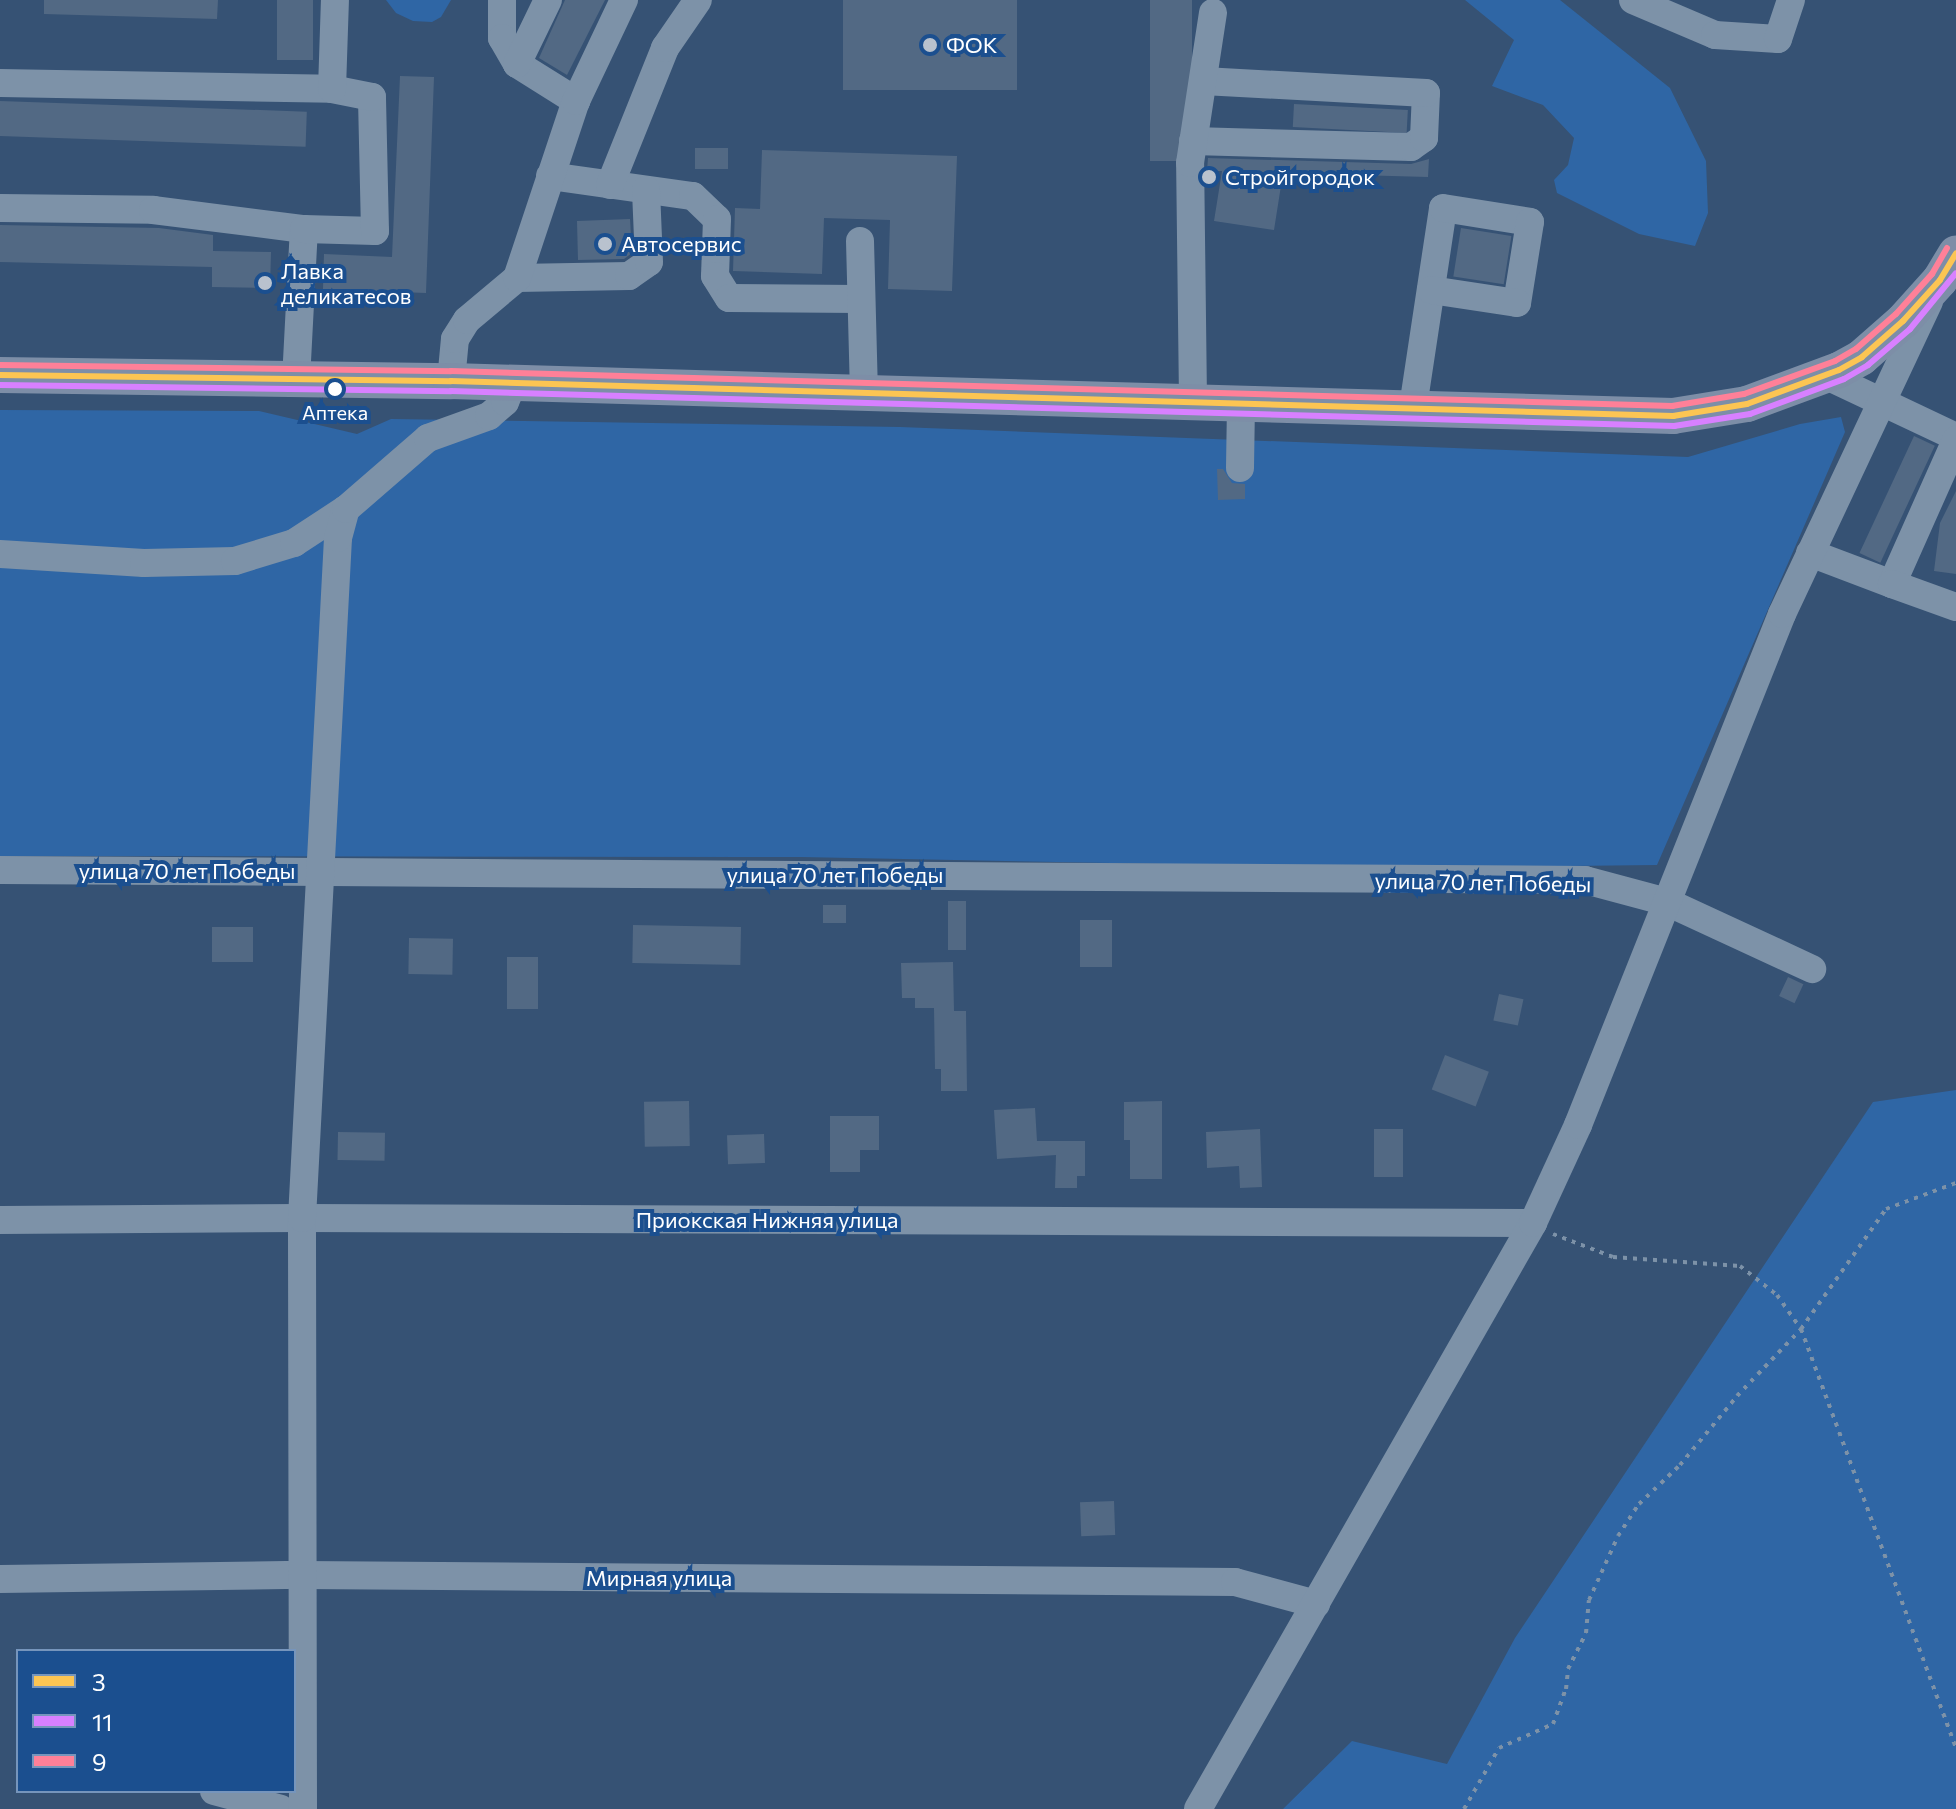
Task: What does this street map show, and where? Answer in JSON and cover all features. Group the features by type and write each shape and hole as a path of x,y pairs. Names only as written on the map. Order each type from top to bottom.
{"main road":[{"path":"0,375 451,381 1673,416 1747,404 1827,376 1862,357 1885,338 1948,266"}],"street":[{"path":"332,89 335,0"},
{"path":"502,0 502,38 517,64 576,101"},
{"path":"517,64 548,0"},
{"path":"451,381 455,339 467,320 517,278 576,101 624,0"},
{"path":"610,185 665,48 698,0"},
{"path":"1633,0 1715,35 1778,39 1791,0"},
{"path":"1193,400 1190,163 1213,13"},
{"path":"1193,141 1411,147 1424,138 1426,93 1203,81"},
{"path":"0,83 332,89 372,97 375,231 304,229 153,210 0,208"},
{"path":"550,176 693,196 717,219 715,276 729,298 859,299"},
{"path":"517,278 629,276 649,262 646,190"},
{"path":"296,380 304,229"},
{"path":"860,241 859,299 864,392"},
{"path":"1198,1809 1533,1223 1578,1125 1782,614 1948,266"},
{"path":"1413,407 1431,290"},
{"path":"1827,376 1956,438 1892,584"},
{"path":"0,554 144,563 235,561 294,543 346,509 428,438 489,416 505,402 513,383"},
{"path":"1240,468 1241,402"},
{"path":"303,1809 302,1218 338,538 346,509"},
{"path":"1810,553 1956,607"},
{"name":"улица 70 лет Победы","path":"0,870 1585,880 1667,902 1812,969"},
{"name":"Приокская Нижняя улица","path":"0,1220 302,1218 1533,1223"},
{"name":"Мирная улица","path":"0,1579 302,1575 1235,1582 1316,1604"},
{"path":"221,1793 281,1809"}],"path":[{"path":"1464,1809 1499,1748 1553,1724 1566,1689 1568,1669 1586,1633 1589,1600 1618,1536 1639,1504 1680,1465 1737,1396 1801,1329 1886,1209 1956,1183"},
{"path":"1533,1223 1567,1242 1613,1257 1740,1266 1777,1295 1801,1329 1956,1747"}],"shaded area":[{"path":"386,0 451,0 441,17 432,22 413,21 396,13"},
{"path":"1465,0 1560,0 1670,88 1706,161 1708,213 1695,246 1639,234 1557,193 1554,180 1568,165 1574,138 1543,105 1492,86 1514,40"},
{"path":"0,410 259,411 357,434 391,419 900,427 1688,457 1800,424 1841,417 1845,432 1657,865 1369,868 801,857 0,856"},
{"path":"1956,1090 1956,1809 1283,1809 1352,1741 1447,1764 1515,1638 1873,1102"}],"building":[{"path":"44,0 218,0 217,19 44,14"},
{"path":"277,0 313,0 313,60 277,60"},
{"path":"565,0 605,0 567,75 539,58"},
{"name":"ФОК","path":"843,0 1017,0 1017,90 843,90"},
{"path":"1150,0 1192,0 1192,161 1150,161"},
{"path":"400,76 434,77 426,293 323,289 324,254 392,257"},
{"path":"0,101 307,112 306,147 0,136"},
{"path":"1294,104 1408,110 1407,133 1293,127"},
{"path":"695,148 728,148 728,169 695,169"},
{"path":"762,150 957,156 952,291 888,289 890,220 824,218 822,274 733,271 735,208 760,209"},
{"path":"1208,158 1411,164 1429,159 1428,177 1283,173 1274,230 1214,221 1222,171 1207,171"},
{"name":"Автосервис","path":"630,219 632,253 624,259 578,260 577,221"},
{"path":"0,225 159,228 213,235 213,251 271,252 270,288 212,287 212,267 0,262"},
{"path":"1461,228 1511,236 1504,284 1453,276"},
{"path":"1914,436 1935,446 1880,563 1859,553"},
{"path":"1217,469 1223,469 1232,483 1245,484 1245,499 1218,500"},
{"path":"1956,491 1956,574 1934,571 1940,523"},
{"path":"948,901 966,901 966,950 948,950"},
{"path":"823,905 846,905 846,923 823,923"},
{"path":"1080,920 1112,920 1112,967 1080,967"},
{"path":"633,925 741,927 740,965 632,963"},
{"path":"212,927 253,927 253,962 212,962"},
{"path":"409,938 453,939 452,975 408,974"},
{"path":"507,957 538,957 538,1009 507,1009"},
{"path":"953,962 954,1011 966,1011 967,1091 941,1091 941,1069 935,1069 934,1008 915,1008 915,998 902,998 901,963"},
{"path":"1788,977 1803,984 1795,1003 1779,996"},
{"path":"1499,994 1523,999 1518,1026 1493,1020"},
{"path":"1445,1055 1489,1072 1476,1106 1432,1090"},
{"path":"689,1101 690,1146 645,1147 644,1102"},
{"path":"1162,1101 1162,1179 1130,1179 1130,1140 1124,1140 1124,1102"},
{"path":"1035,1108 1037,1141 1085,1141 1085,1176 1077,1176 1077,1188 1055,1188 1056,1155 997,1159 994,1110"},
{"path":"830,1116 879,1116 879,1150 860,1150 860,1172 830,1172"},
{"path":"1260,1129 1262,1187 1240,1188 1239,1166 1207,1168 1206,1132"},
{"path":"1374,1129 1403,1129 1403,1177 1374,1177"},
{"path":"338,1132 385,1133 385,1161 338,1160"},
{"path":"764,1134 765,1163 728,1164 727,1135"},
{"path":"1114,1501 1115,1535 1081,1536 1080,1502"}],"transit line":[{"name":"9","path":"0,365 451,371 1672,406 1744,394 1835,361 1856,349 1896,314 1932,274 1947,248"},
{"name":"3","path":"0,375 451,381 1673,416 1747,404 1839,370 1862,357 1903,321 1940,280 1956,253"},
{"name":"11","path":"0,385 451,391 1674,426 1750,414 1844,379 1868,365 1910,329 1956,273"}],"place":[{"name":"ФОК","path":"930,45"},
{"name":"Стройгородок","path":"1209,177"},
{"name":"Автосервис","path":"605,244"},
{"name":"Лавка деликатесов","path":"265,283"},
{"name":"Аптека","path":"335,389"}]}
